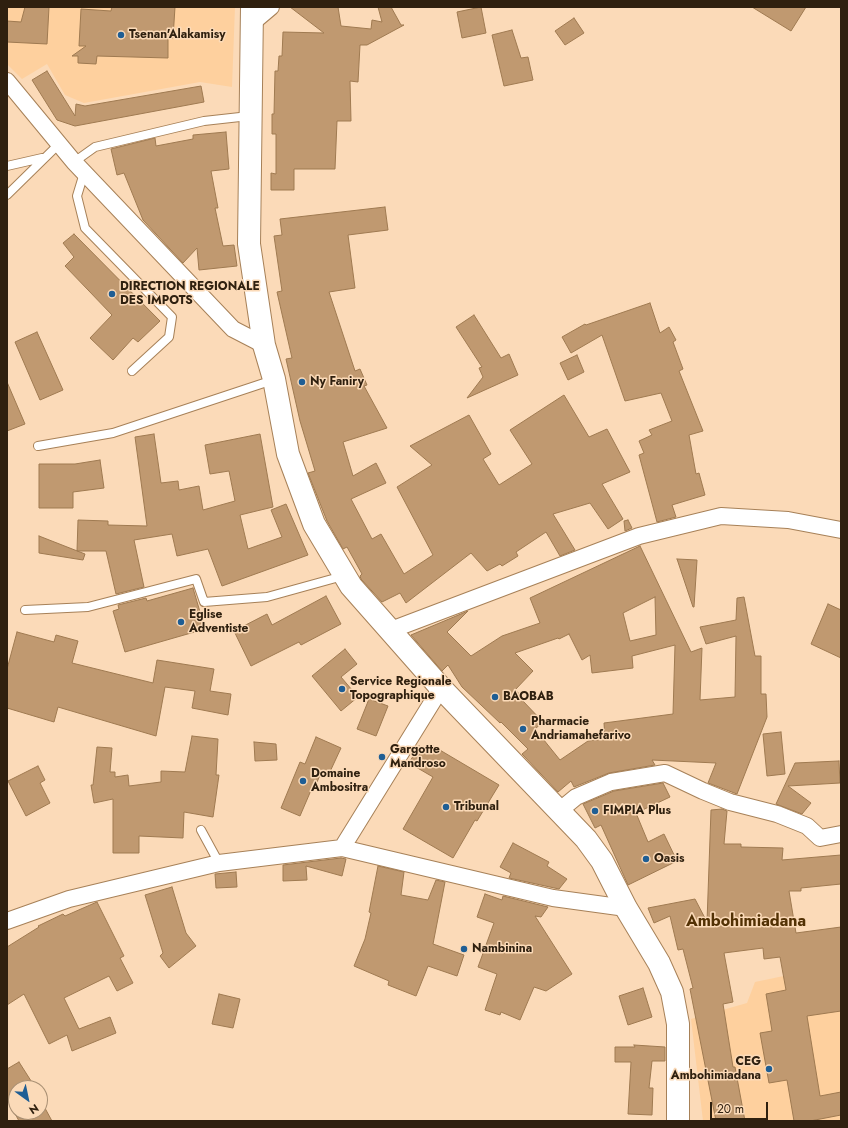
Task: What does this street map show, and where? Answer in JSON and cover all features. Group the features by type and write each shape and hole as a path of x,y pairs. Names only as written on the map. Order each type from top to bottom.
{"main road":[{"path":"252,15 249,116 249,244 264,345 274,380 288,454 314,524 351,586 441,688 586,839 602,861 626,908 660,963 672,992 678,1024 678,1121"}],"street":[{"path":"252,15 271,7"},
{"path":"7,81 79,167 233,329 264,345"},
{"path":"391,630 639,536 721,516 788,520 841,530"},
{"path":"342,848 441,688"},
{"path":"559,811 576,797 611,782 665,773 724,799 777,814 807,826 820,838 841,834"},
{"path":"7,921 69,899 219,863 342,848 553,898 626,908"}],"lane":[{"path":"132,371 169,337 172,317 85,228 77,196 79,167 95,147 204,121 249,116"},
{"path":"7,195 43,158 59,144"},
{"path":"7,166 43,158"},
{"path":"38,446 113,433 274,380"},
{"path":"25,610 88,607 196,579 204,602 267,597 344,576"},
{"path":"200,830 219,863"}],"shaded area":[{"name":"Tsenan'Alakamisy","path":"7,7 235,7 232,87 200,82 84,103 65,95 47,64 22,79 7,64"},
{"name":"CEG Ambohimiadana","path":"841,964 841,1120 703,1121 691,1019 747,1003 755,982"}],"building":[{"path":"25,7 49,7 47,44 7,42 7,21 21,22"},
{"path":"112,7 175,7 173,38 168,38 168,58 97,56 96,64 78,63 78,56 72,56 86,46 79,46 81,9 111,11"},
{"path":"290,7 338,7 341,26 371,29 372,20 382,22 378,7 391,7 401,25 404,25 367,45 360,45 358,82 350,81 351,121 337,121 335,169 294,169 294,190 271,190 271,173 276,174 276,134 272,134 275,71 278,71 279,56 282,56 283,32 324,33"},
{"path":"481,7 486,33 462,38 457,12"},
{"path":"752,7 806,7 791,31"},
{"path":"574,18 584,33 565,45 555,31"},
{"path":"512,30 521,58 528,57 533,80 504,86 492,35"},
{"path":"47,71 75,116 76,104 85,106 201,86 204,102 75,126 57,120 32,80"},
{"path":"226,132 229,169 211,171 218,208 215,208 223,246 234,245 237,266 199,270 197,248 183,263 143,220 124,173 117,175 111,149 155,138 156,146 193,139 193,135"},
{"path":"385,207 388,230 348,235 355,288 329,292 355,371 360,369 367,385 364,386 387,428 343,442 353,476 376,463 386,483 351,499 372,539 381,534 404,574 433,555 397,487 432,465 410,446 469,415 491,454 483,459 499,485 532,464 510,430 564,395 589,437 607,429 630,472 602,484 623,519 608,529 590,503 553,514 575,550 560,556 546,532 516,552 518,556 502,566 500,564 487,571 471,553 406,603 400,593 382,602 361,579 360,576 362,574 347,547 343,549 327,521 308,473 315,471 300,421 286,359 292,358 277,292 282,291 274,236 282,235 280,219"},
{"name":"DIRECTION REGIONALE DES IMPOTS","path":"74,234 160,321 138,342 133,338 113,360 90,338 112,315 65,266 74,257 63,243"},
{"path":"650,303 660,333 669,327 676,340 673,342 683,369 679,371 703,431 689,435 696,474 699,473 705,495 672,505 676,517 657,522 639,455 644,453 639,441 652,435 649,430 672,421 661,393 625,401 602,335 571,353 562,337 585,324 586,325"},
{"path":"474,315 501,358 509,354 518,375 467,398 483,377 479,368 482,367 456,327"},
{"path":"37,332 63,390 40,400 15,342"},
{"path":"577,355 584,372 568,380 560,363"},
{"path":"7,382 25,424 7,431"},
{"path":"154,434 161,483 178,481 179,490 199,486 203,510 235,501 229,471 210,474 205,445 260,434 273,507 240,515 248,549 282,537 271,510 286,504 308,555 222,586 208,549 177,556 172,534 134,540 144,587 116,594 106,551 77,551 78,520 108,521 108,525 147,526 135,437"},
{"path":"100,460 104,488 73,492 73,508 39,508 39,464 75,464"},
{"path":"628,520 632,528 625,531 624,521"},
{"path":"39,536 85,554 83,560 39,553"},
{"path":"640,546 691,652 702,648 700,700 735,697 736,636 706,644 700,627 736,620 737,598 744,597 755,656 761,656 761,694 766,694 767,717 737,794 708,783 716,763 652,760 655,765 609,773 574,787 571,781 558,792 522,754 528,749 462,687 448,665 442,671 411,635 468,611 447,632 471,656 502,636 540,623 530,598","holes":["655,597 656,635 630,641 623,613","569,634 582,660 590,655 592,673 633,668 632,656 675,645 673,714 604,723 605,739 588,741 560,760 535,729 543,722 522,700 524,698 515,690 533,671 515,653 558,638 559,639"]},
{"path":"677,559 697,560 694,607 693,607"},
{"path":"193,588 205,629 125,652 113,611 119,609 118,605 146,598 147,601"},
{"path":"326,596 341,624 301,645 299,642 251,666 234,631 267,614 272,625"},
{"path":"828,604 841,610 841,658 811,644"},
{"path":"17,632 54,642 56,635 78,641 72,663 153,683 157,660 214,669 210,691 231,694 228,715 192,708 195,691 165,687 156,736 58,707 54,722 7,708 7,669"},
{"path":"345,649 357,664 341,677 358,697 341,711 312,676"},
{"path":"369,699 388,706 376,736 357,729"},
{"path":"781,732 785,774 767,776 763,734"},
{"path":"192,736 218,739 216,775 219,775 213,817 184,812 183,838 139,836 139,853 113,853 113,799 94,803 91,785 93,785 97,747 112,748 110,772 115,772 115,777 128,775 129,786 161,782 161,771 185,772"},
{"path":"316,737 341,748 328,776 321,773 317,782 315,781 300,816 281,808 300,762 305,764"},
{"path":"254,742 276,744 277,760 255,761"},
{"path":"419,746 430,752 433,746 499,785 477,821 475,820 453,858 403,829 433,777 409,763"},
{"path":"839,761 840,783 788,786 811,803 802,814 776,804 795,763"},
{"path":"38,766 45,780 40,783 50,803 26,816 8,781"},
{"path":"663,783 670,797 636,813 648,842 664,834 677,861 628,885 601,825 595,828 583,804 614,791"},
{"path":"722,809 727,811 724,844 741,844 741,847 783,848 782,860 841,855 841,884 801,888 801,891 789,891 796,933 841,927 841,1011 807,1016 820,1096 841,1092 841,1115 810,1121 794,1121 787,1080 769,1083 760,1033 772,1031 766,994 786,990 780,957 764,959 763,948 724,953 733,1002 723,1004 733,1067 735,1067 745,1121 716,1121 690,989 693,988 683,949 678,950 670,916 654,923 648,908 695,899 707,922 711,810"},
{"path":"513,843 549,862 547,866 567,879 559,889 509,878 511,873 500,867"},
{"path":"341,858 346,859 342,876 306,866 307,880 283,881 283,865"},
{"path":"378,866 404,872 401,895 428,900 436,880 445,882 433,944 464,955 457,976 428,966 416,996 388,985 389,981 354,966 365,939 371,913 369,912"},
{"path":"236,872 237,887 216,888 215,874"},
{"path":"172,887 186,933 196,946 169,968 160,956 163,953 145,895"},
{"path":"485,894 502,900 503,896 548,907 541,917 535,916 572,974 546,991 534,987 520,1020 501,1012 500,1015 485,1010 497,974 478,967 494,923 477,917"},
{"path":"97,902 124,956 120,958 133,983 117,991 109,976 64,998 79,1029 110,1017 116,1033 72,1051 67,1035 49,1044 24,994 7,1005 7,947 39,927 38,926 63,914 65,916"},
{"path":"643,988 652,1017 628,1025 619,996"},
{"path":"219,994 240,999 233,1028 212,1024"},
{"path":"634,1045 665,1047 665,1061 652,1061 649,1088 653,1088 652,1115 628,1114 631,1062 615,1062 615,1047 635,1047"},
{"path":"19,1062 30,1080 8,1080 8,1101 7,1099 7,1069"},
{"path":"48,1114 52,1121 19,1121 48,1120"}],"place":[{"name":"Tsenan'Alakamisy","path":"121,35"},
{"name":"DIRECTION REGIONALE DES IMPOTS","path":"112,294"},
{"name":"Ny Faniry","path":"302,382"},
{"name":"Eglise Adventiste","path":"181,622"},
{"name":"Service Regionale Topographique","path":"342,689"},
{"name":"BAOBAB","path":"495,697"},
{"name":"Pharmacie Andriamahefarivo","path":"523,729"},
{"name":"Gargotte Mandroso","path":"382,757"},
{"name":"Domaine Ambositra","path":"303,781"},
{"name":"Tribunal","path":"446,807"},
{"name":"FIMPIA Plus","path":"595,811"},
{"name":"Oasis","path":"646,859"},
{"name":"Nambinina","path":"464,949"},
{"name":"CEG Ambohimiadana","path":"769,1069"}],"district":[{"name":"Ambohimiadana","path":"746,922"}]}
